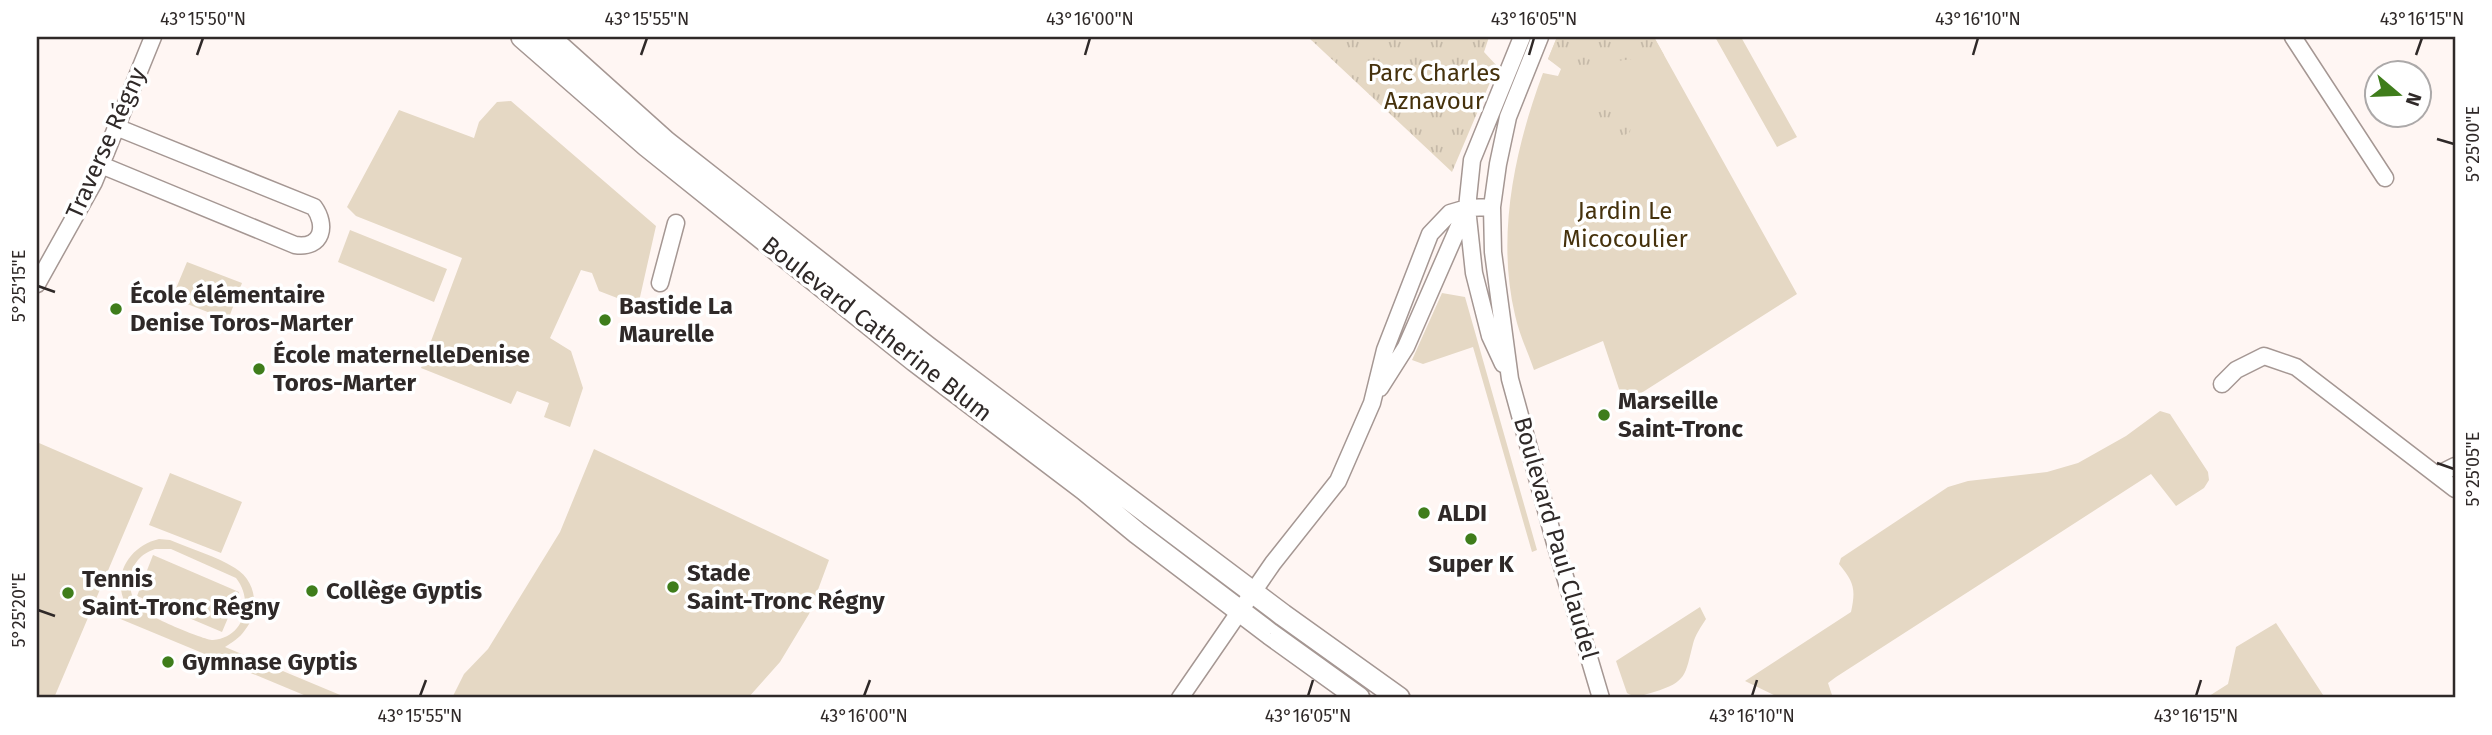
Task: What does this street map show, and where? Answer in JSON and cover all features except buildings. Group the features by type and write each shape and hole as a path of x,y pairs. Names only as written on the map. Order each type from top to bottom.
{"street":[{"name":"Traverse Régny","path":"37,284 89,192 153,37"},
{"name":"Boulevard Catherine Blum","path":"522,37 648,146 904,353 1085,489 1137,533 1239,611 1359,698"},
{"name":"Boulevard Catherine Blum","path":"549,37 677,150 937,355 1399,698"},
{"name":"Boulevard Paul Claudel","path":"1510,379 1490,336 1474,273 1467,208 1472,160 1521,37"},
{"name":"Boulevard Paul Claudel","path":"1540,37 1508,117 1498,164 1492,207 1495,271 1510,379 1601,698"},
{"path":"2294,37 2385,178"},
{"path":"101,165 295,245 311,244 321,232 320,216 314,206 116,127"},
{"path":"1372,402 1385,350 1430,234 1450,213 1467,208 1492,207"},
{"path":"1180,698 1239,611 1338,481 1372,402 1406,347 1467,208"},
{"path":"660,283 676,223"},
{"path":"2222,384 2236,370 2264,356 2296,367 2455,488"},
{"path":"2437,475 2455,466"}],"green space":[{"name":"Parc Charles Aznavour","path":"1308,37 1489,37 1484,52 1497,66 1452,172"},
{"name":"Jardin Le Micocoulier","path":"1557,37 1654,37 1797,294 1624,404 1603,341 1534,370 1515,315 1507,254 1511,192 1524,131 1543,73 1558,76 1561,69 1548,59"},
{"path":"1557,37 1654,37 1664,55 1562,68 1548,59"},
{"path":"1715,37 1741,37 1797,137 1777,147"},
{"path":"511,101 656,226 638,306 599,291 592,273 581,270 550,338 571,351 583,388 570,427 544,417 549,403 517,391 511,404 421,368 462,258 356,216 347,207 399,110 474,138 479,122 497,102"},
{"path":"1610,102 1623,106 1632,117 1630,132 1615,141 1601,137 1593,123 1599,106"},
{"path":"350,230 447,269 434,302 338,262"},
{"path":"187,262 242,283 228,320 172,298"},
{"path":"1442,293 1465,297 1537,550 1532,552 1473,347 1423,364 1412,360"},
{"path":"2160,411 2170,414 2208,472 2209,480 2204,488 2176,506 2151,474 1836,677 1828,683 1833,698 1780,698 1745,681 1851,612 1853,586 1839,564 1841,558 1948,487 1968,481 2047,472 2078,463 2126,436"},
{"name":"Tennis Saint-Tronc Régny","path":"39,443 143,488 54,698 37,698"},
{"name":"Stade Saint-Tronc Régny","path":"594,449 829,560 809,614 780,662 748,698 452,698 464,674 488,649 560,532"},
{"path":"170,473 242,502 221,553 149,525"},
{"path":"159,539 170,540 228,564 248,580 254,597 253,614 243,633 225,647 345,697 311,698 118,618 126,605 122,594 122,573 131,555","holes":["155,549 171,549 236,578 241,587 245,607 233,633 224,638 207,639 175,627 138,608 130,582 134,566 146,553"]},
{"path":"153,555 239,592 222,632 137,596"},
{"path":"1700,607 1706,619 1695,637 1686,670 1679,681 1643,695 1627,693 1616,661"},
{"path":"2276,623 2325,698 2206,698 2228,684 2236,647"}],"place":[{"name":"École élémentaire Denise Toros-Marter","path":"116,309"},
{"name":"Bastide La Maurelle","path":"605,320"},
{"name":"École maternelleDenise Toros-Marter","path":"259,369"},
{"name":"Marseille Saint-Tronc","path":"1604,415"},
{"name":"ALDI","path":"1424,513"},
{"name":"Super K","path":"1471,539"},
{"name":"Stade Saint-Tronc Régny","path":"673,587"},
{"name":"Collège Gyptis","path":"312,591"},
{"name":"Tennis Saint-Tronc Régny","path":"68,593"},
{"name":"Gymnase Gyptis","path":"168,662"}]}
